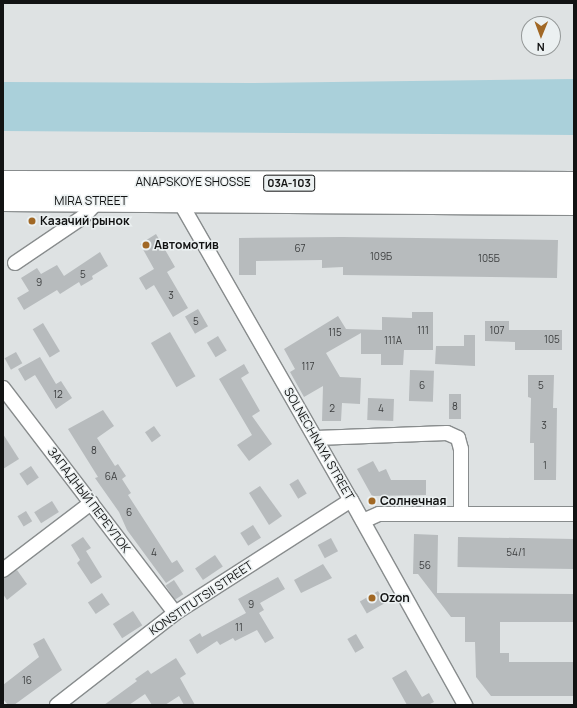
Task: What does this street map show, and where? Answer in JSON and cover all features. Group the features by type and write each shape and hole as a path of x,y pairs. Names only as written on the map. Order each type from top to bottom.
{"main road":[{"name":"ANAPSKOYE SHOSSE","path":"3,182 179,192 574,204"},
{"name":"ANAPSKOYE SHOSSE","path":"179,192 574,183"},
{"name":"MIRA STREET","path":"3,200 98,201 179,192"}],"street":[{"name":"SOLNECHNAYA STREET","path":"179,192 352,500 464,705"},
{"path":"15,264 83,218 98,201"},
{"name":"ЗАПАДНЫЙ ПЕРЕУЛОК","path":"3,388 175,613"},
{"path":"316,438 447,433 458,438 461,449 461,514"},
{"name":"KONSTITUTSII STREET","path":"57,705 175,613 352,500"},
{"path":"3,570 91,503"},
{"path":"363,521 379,514 574,514"}],"shaded area":[{"path":"574,79 574,135 3,131 3,82 252,83"}],"building":[{"path":"156,234 175,267 167,272 188,308 173,317 154,285 146,290 139,278 154,269 140,244"},
{"path":"342,237 558,240 557,278 343,275 343,267 322,268 322,260 256,261 256,275 239,275 239,238"},
{"path":"100,252 108,266 92,276 93,279 81,286 79,282 60,294 57,290 24,310 17,298 29,291 21,278 37,268 41,274 57,265 64,276"},
{"path":"198,309 208,326 195,334 185,316"},
{"path":"412,312 433,312 433,350 404,350 403,365 381,365 381,354 361,354 361,333 326,353 340,377 361,378 360,404 342,403 341,421 322,421 323,386 304,397 290,372 295,369 284,349 338,316 346,329 382,330 382,317 412,318"},
{"path":"485,321 509,321 509,330 562,330 562,350 515,350 515,342 485,341"},
{"path":"43,323 60,351 50,357 33,329"},
{"path":"170,332 196,376 176,387 151,343"},
{"path":"464,335 475,335 475,366 435,364 436,346 464,346"},
{"path":"218,336 227,351 216,357 207,343"},
{"path":"16,352 22,363 11,370 5,358"},
{"path":"40,357 56,384 61,381 72,398 56,409 35,375 25,381 18,369"},
{"path":"244,364 249,373 241,378 260,411 252,416 272,444 249,461 237,445 252,435 219,379"},
{"path":"410,370 434,371 433,402 409,401"},
{"path":"528,375 554,375 553,408 557,408 556,480 534,480 534,443 530,443 531,398 528,397"},
{"path":"449,394 461,394 461,419 449,419"},
{"path":"368,398 394,399 393,421 367,420"},
{"path":"103,410 114,426 97,438 115,466 118,464 126,476 122,479 131,493 128,495 172,563 177,560 184,571 166,583 127,530 119,512 95,478 98,477 68,429"},
{"path":"154,426 161,436 152,442 145,432"},
{"path":"3,434 19,459 3,469"},
{"path":"373,461 379,472 386,469 391,480 426,480 426,495 372,496 357,469"},
{"path":"31,466 39,478 27,485 19,474"},
{"path":"298,479 307,494 298,499 289,484"},
{"path":"260,486 282,516 269,525 249,493"},
{"path":"52,501 59,512 41,523 34,512"},
{"path":"26,511 32,521 24,526 17,516"},
{"path":"253,525 261,538 248,546 240,533"},
{"path":"414,534 438,535 437,593 574,594 574,622 500,622 500,653 509,653 509,662 574,662 574,696 491,696 476,677 475,642 465,642 465,617 451,617 418,574 413,574"},
{"path":"83,537 91,548 86,551 102,577 91,584 77,563 80,560 71,545"},
{"path":"458,537 574,539 573,569 457,567"},
{"path":"331,538 338,551 325,558 318,545"},
{"path":"215,555 223,567 203,580 195,568"},
{"path":"323,564 332,578 301,593 294,580"},
{"path":"17,570 27,584 7,600 3,594 3,578"},
{"path":"278,577 285,589 260,603 264,610 259,613 274,638 265,643 257,630 235,641 233,638 220,645 217,641 197,654 189,640 200,633 202,637 246,613 238,599"},
{"path":"174,580 183,594 175,600 166,585"},
{"path":"378,591 385,603 367,614 360,602"},
{"path":"102,593 110,605 96,614 88,603"},
{"path":"133,611 142,625 122,638 113,624"},
{"path":"356,634 364,648 355,653 347,639"},
{"path":"44,638 62,670 14,705 8,705 3,699 3,685 39,657 33,644"},
{"path":"176,658 186,674 180,678 195,705 184,705 179,696 165,705 152,705 145,694 129,705 104,705 137,681 135,679 148,670 151,674"},
{"path":"406,670 422,697 429,693 434,702 428,705 407,705 392,678"}],"place":[{"name":"Казачий рынок","path":"32,221"},
{"name":"Автомотив","path":"146,245"},
{"name":"Солнечная","path":"372,501"},
{"name":"Ozon","path":"372,598"}]}
